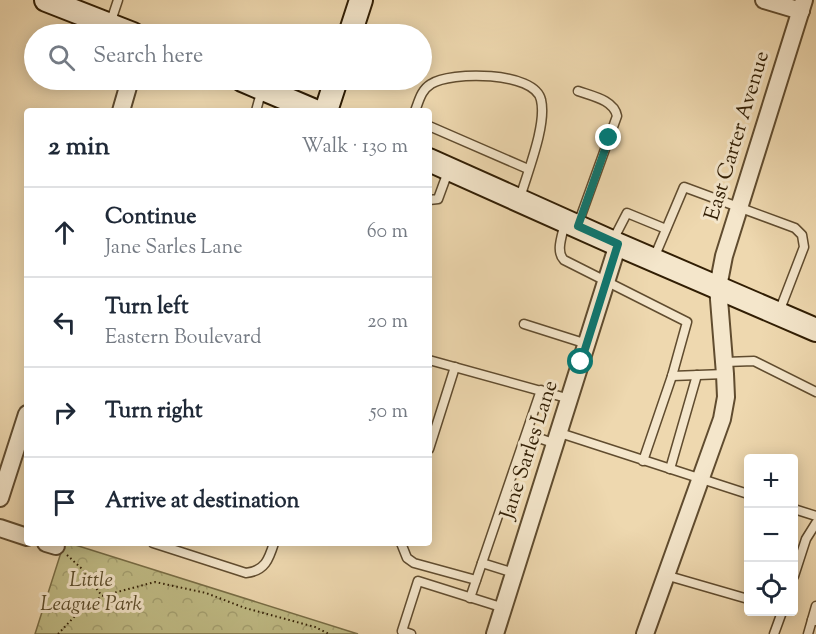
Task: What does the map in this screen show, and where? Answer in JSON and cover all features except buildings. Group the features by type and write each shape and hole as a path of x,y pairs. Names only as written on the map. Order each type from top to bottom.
{"main road":[{"path":"353,24 361,0"},
{"path":"60,3 110,24"},
{"path":"267,90 307,108"},
{"path":"310,108 327,90"},
{"path":"439,164 816,330"}],"street":[{"path":"764,0 802,6"},
{"name":"East Carter Avenue","path":"645,634 722,419 726,398 718,287 724,256 802,6"},
{"path":"122,108 127,90"},
{"name":"Jane Sarles Lane","path":"495,634 606,283 615,243"},
{"path":"0,498 24,423"},
{"path":"0,528 24,536"}],"lane":[{"path":"110,24 118,0"},
{"path":"432,83 448,77 499,77 515,80 534,89 541,97 543,113 541,126 519,200"},
{"path":"257,108 262,90"},
{"path":"416,108 424,90"},
{"path":"578,91 611,104 616,109 617,116 571,223 560,256 606,283 687,322 672,376 643,461"},
{"path":"432,127 528,169"},
{"path":"432,200 438,199 439,164"},
{"path":"653,260 684,187 714,196 795,228 802,235 804,247 779,313"},
{"path":"615,243 627,213 666,229"},
{"path":"524,324 587,344"},
{"path":"432,361 570,399"},
{"path":"672,376 698,375 753,361 816,392"},
{"path":"432,440 455,367"},
{"path":"670,469 698,375"},
{"path":"470,598 541,390"},
{"path":"527,434 558,438 643,461 744,493"},
{"path":"798,510 816,516"},
{"path":"798,563 806,538 816,523"},
{"path":"162,546 246,573 255,572 268,561 273,546"},
{"path":"402,546 407,558 414,563 476,580"},
{"path":"482,562 514,573"},
{"path":"665,575 744,598"},
{"path":"411,634 402,631 418,581 504,608"},
{"path":"808,634 814,620 816,606"},
{"path":"774,634 781,616"}],"path":[{"path":"52,546 81,568 102,596"},
{"path":"58,634 75,616 102,596 155,582 206,592 245,608 315,627 329,634"}],"green space":[{"name":"Little League Park","path":"63,546 79,546 358,634 35,634"}],"route":[{"path":"581,362 618,244 578,226 609,138"}]}
